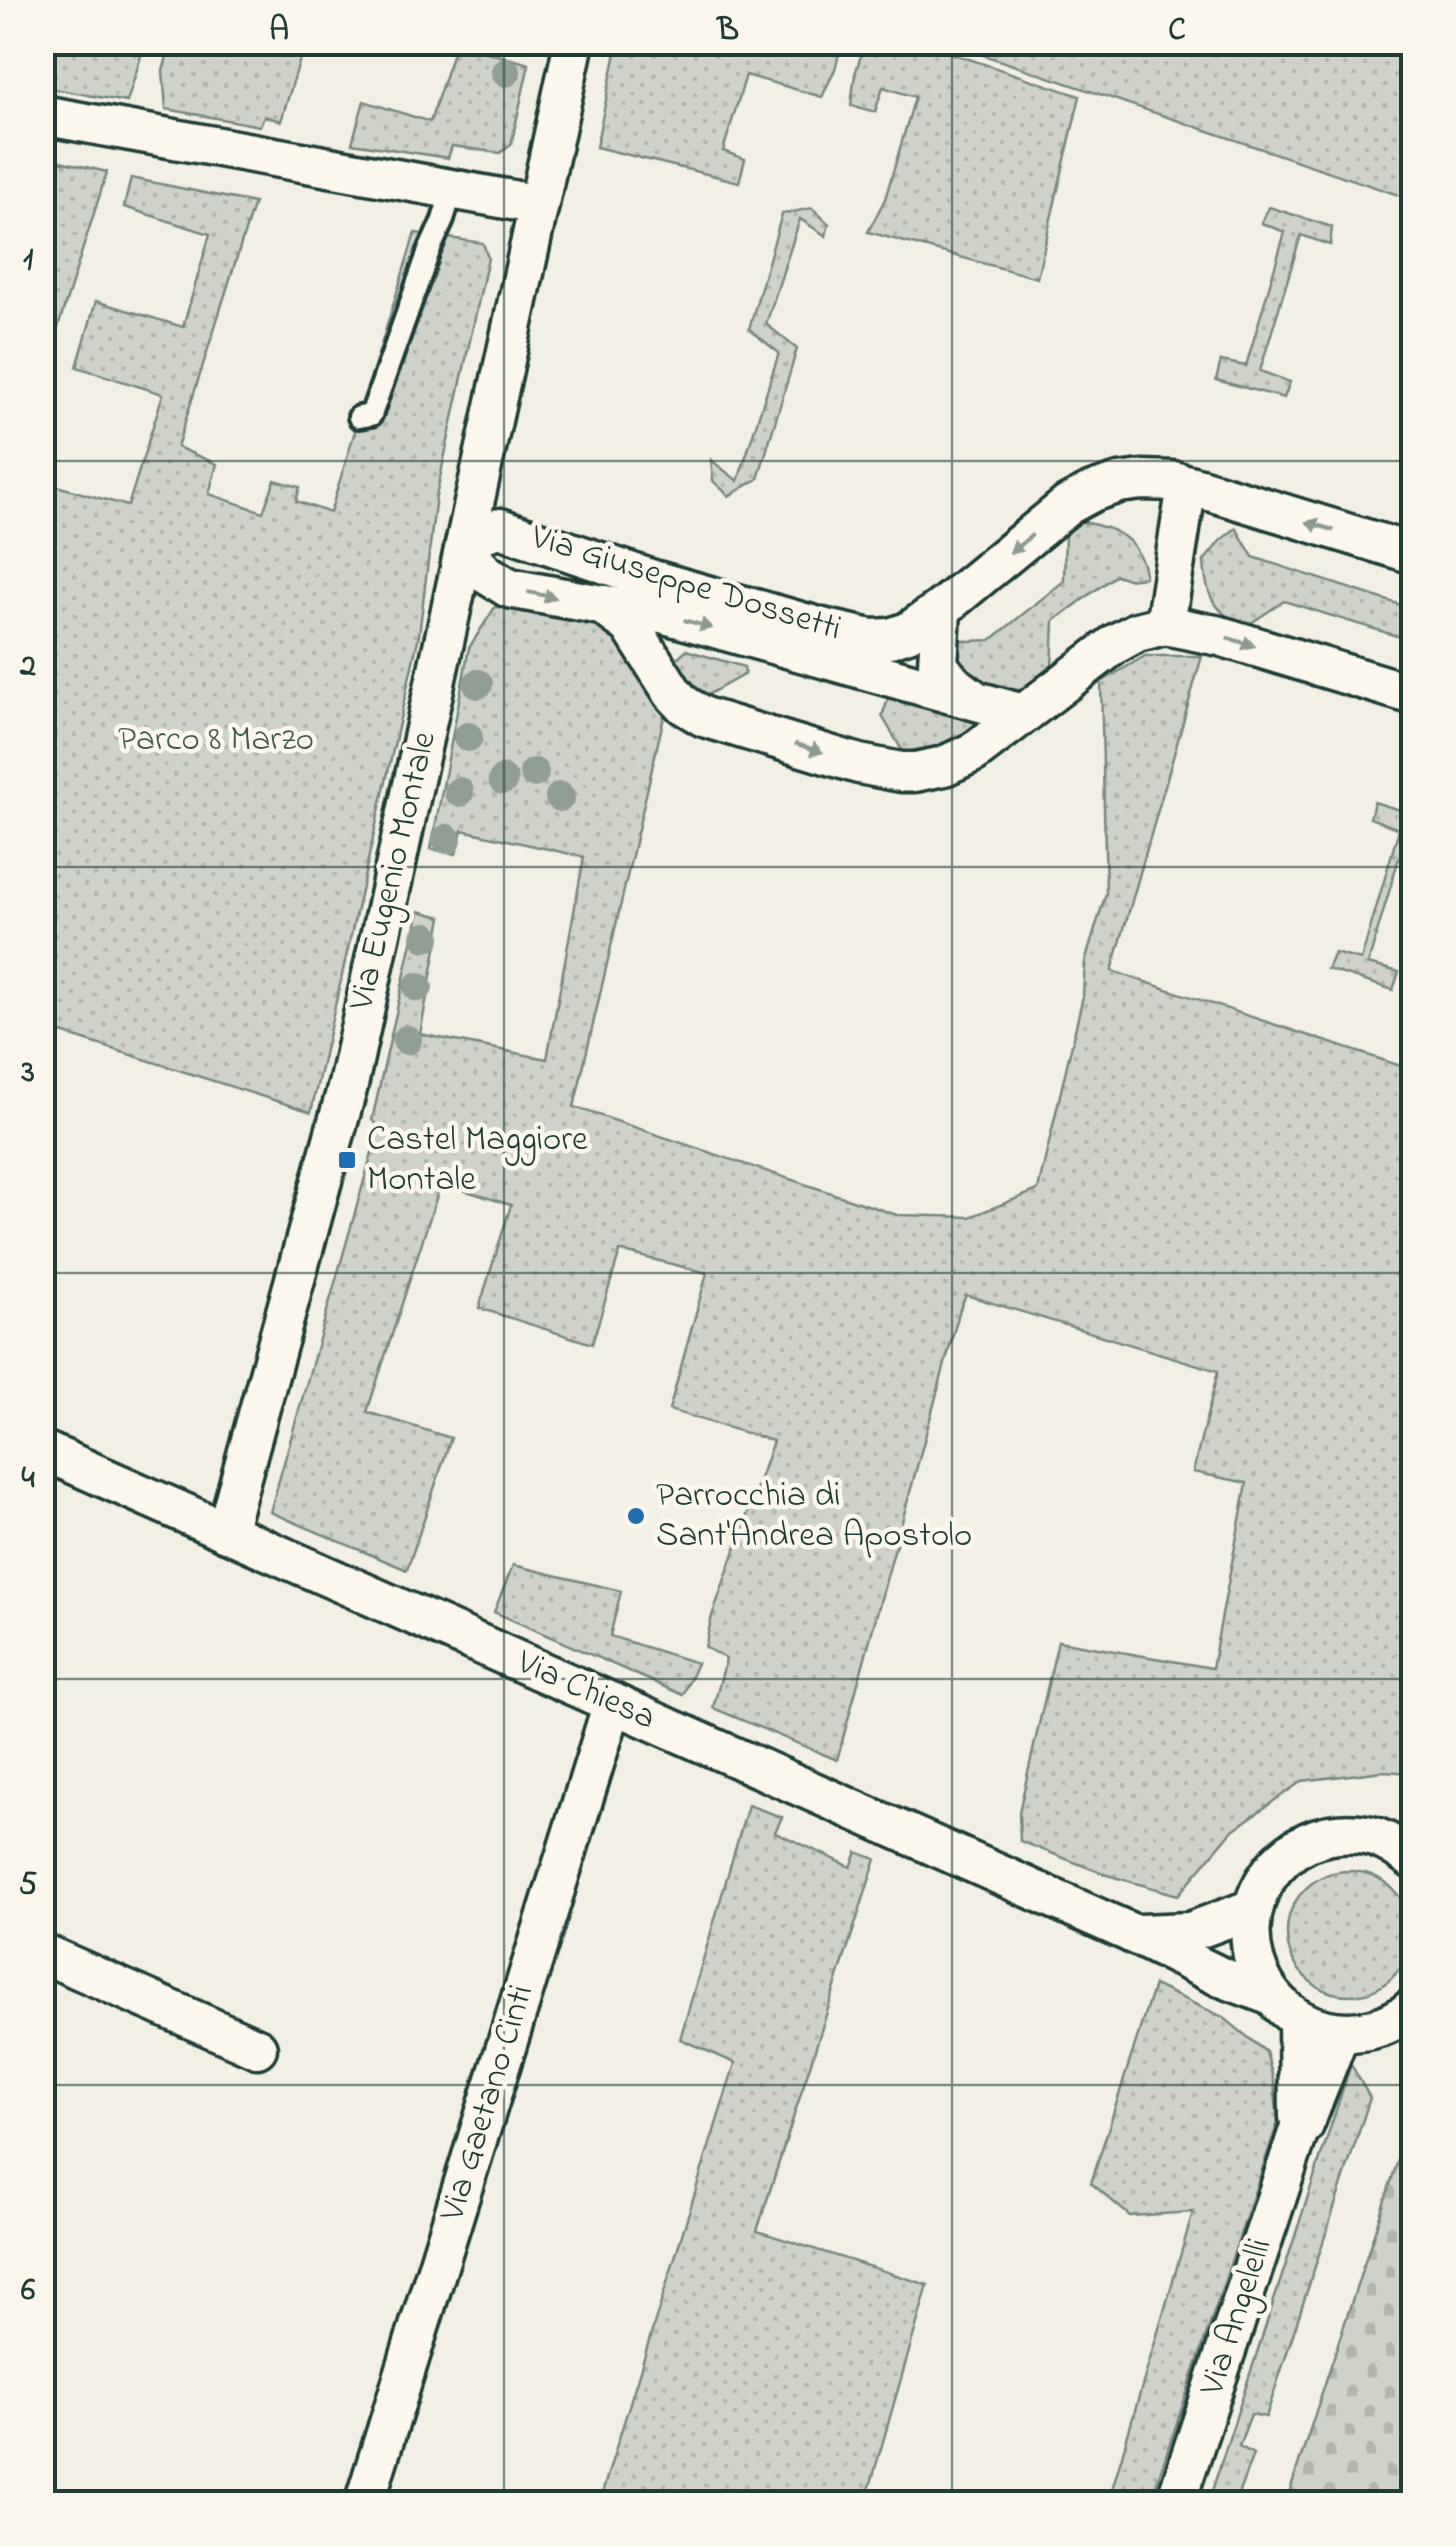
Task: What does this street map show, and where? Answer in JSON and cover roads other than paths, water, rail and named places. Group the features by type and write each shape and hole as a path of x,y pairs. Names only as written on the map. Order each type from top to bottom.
{"street":[{"name":"Via Eugenio Montale","path":"226,1532 344,1098 574,42"},
{"path":"42,115 539,205"},
{"name":"Via Giuseppe Dossetti","path":"1023,714 658,612 509,588 483,572 465,545 500,528 653,580 871,639 908,632 1068,505 1119,483 1142,480 1187,485 1414,554"},
{"path":"1187,485 1165,625 1220,636 1414,694"},
{"name":"Via Giuseppe Dossetti","path":"602,605 630,625 673,693 704,717 859,764 901,772 944,766 974,752 1115,644 1137,632 1165,625"},
{"name":"Via Giuseppe Dossetti","path":"941,609 938,665 952,683 980,702"},
{"name":"Via Chiesa","path":"42,1450 1129,1932 1323,2029 1340,2032"},
{"name":"Via Gaetano Cinti","path":"364,2504 613,1703"},
{"path":"1285,2008 1256,1970 1249,1939 1252,1909 1264,1881 1283,1858 1308,1843 1337,1834 1367,1835 1407,1848"},
{"name":"Via Chiesa","path":"1129,1932 1190,1932 1252,1909"},
{"path":"42,1953 257,2048"},
{"path":"1340,2032 1381,2027 1414,2007"},
{"name":"Via Angelelli","path":"1285,2008 1299,2130"},
{"name":"Via Angelelli","path":"1175,2504 1299,2130 1340,2032"}],"lane":[{"path":"359,418 371,415 452,189"}],"place":[{"name":"Castel Maggiore Montale","path":"347,1160"},
{"name":"Parrocchia di Sant'Andrea Apostolo","path":"636,1516"}],"park label":[{"name":"Parco 8 Marzo","path":"216,740"}]}
